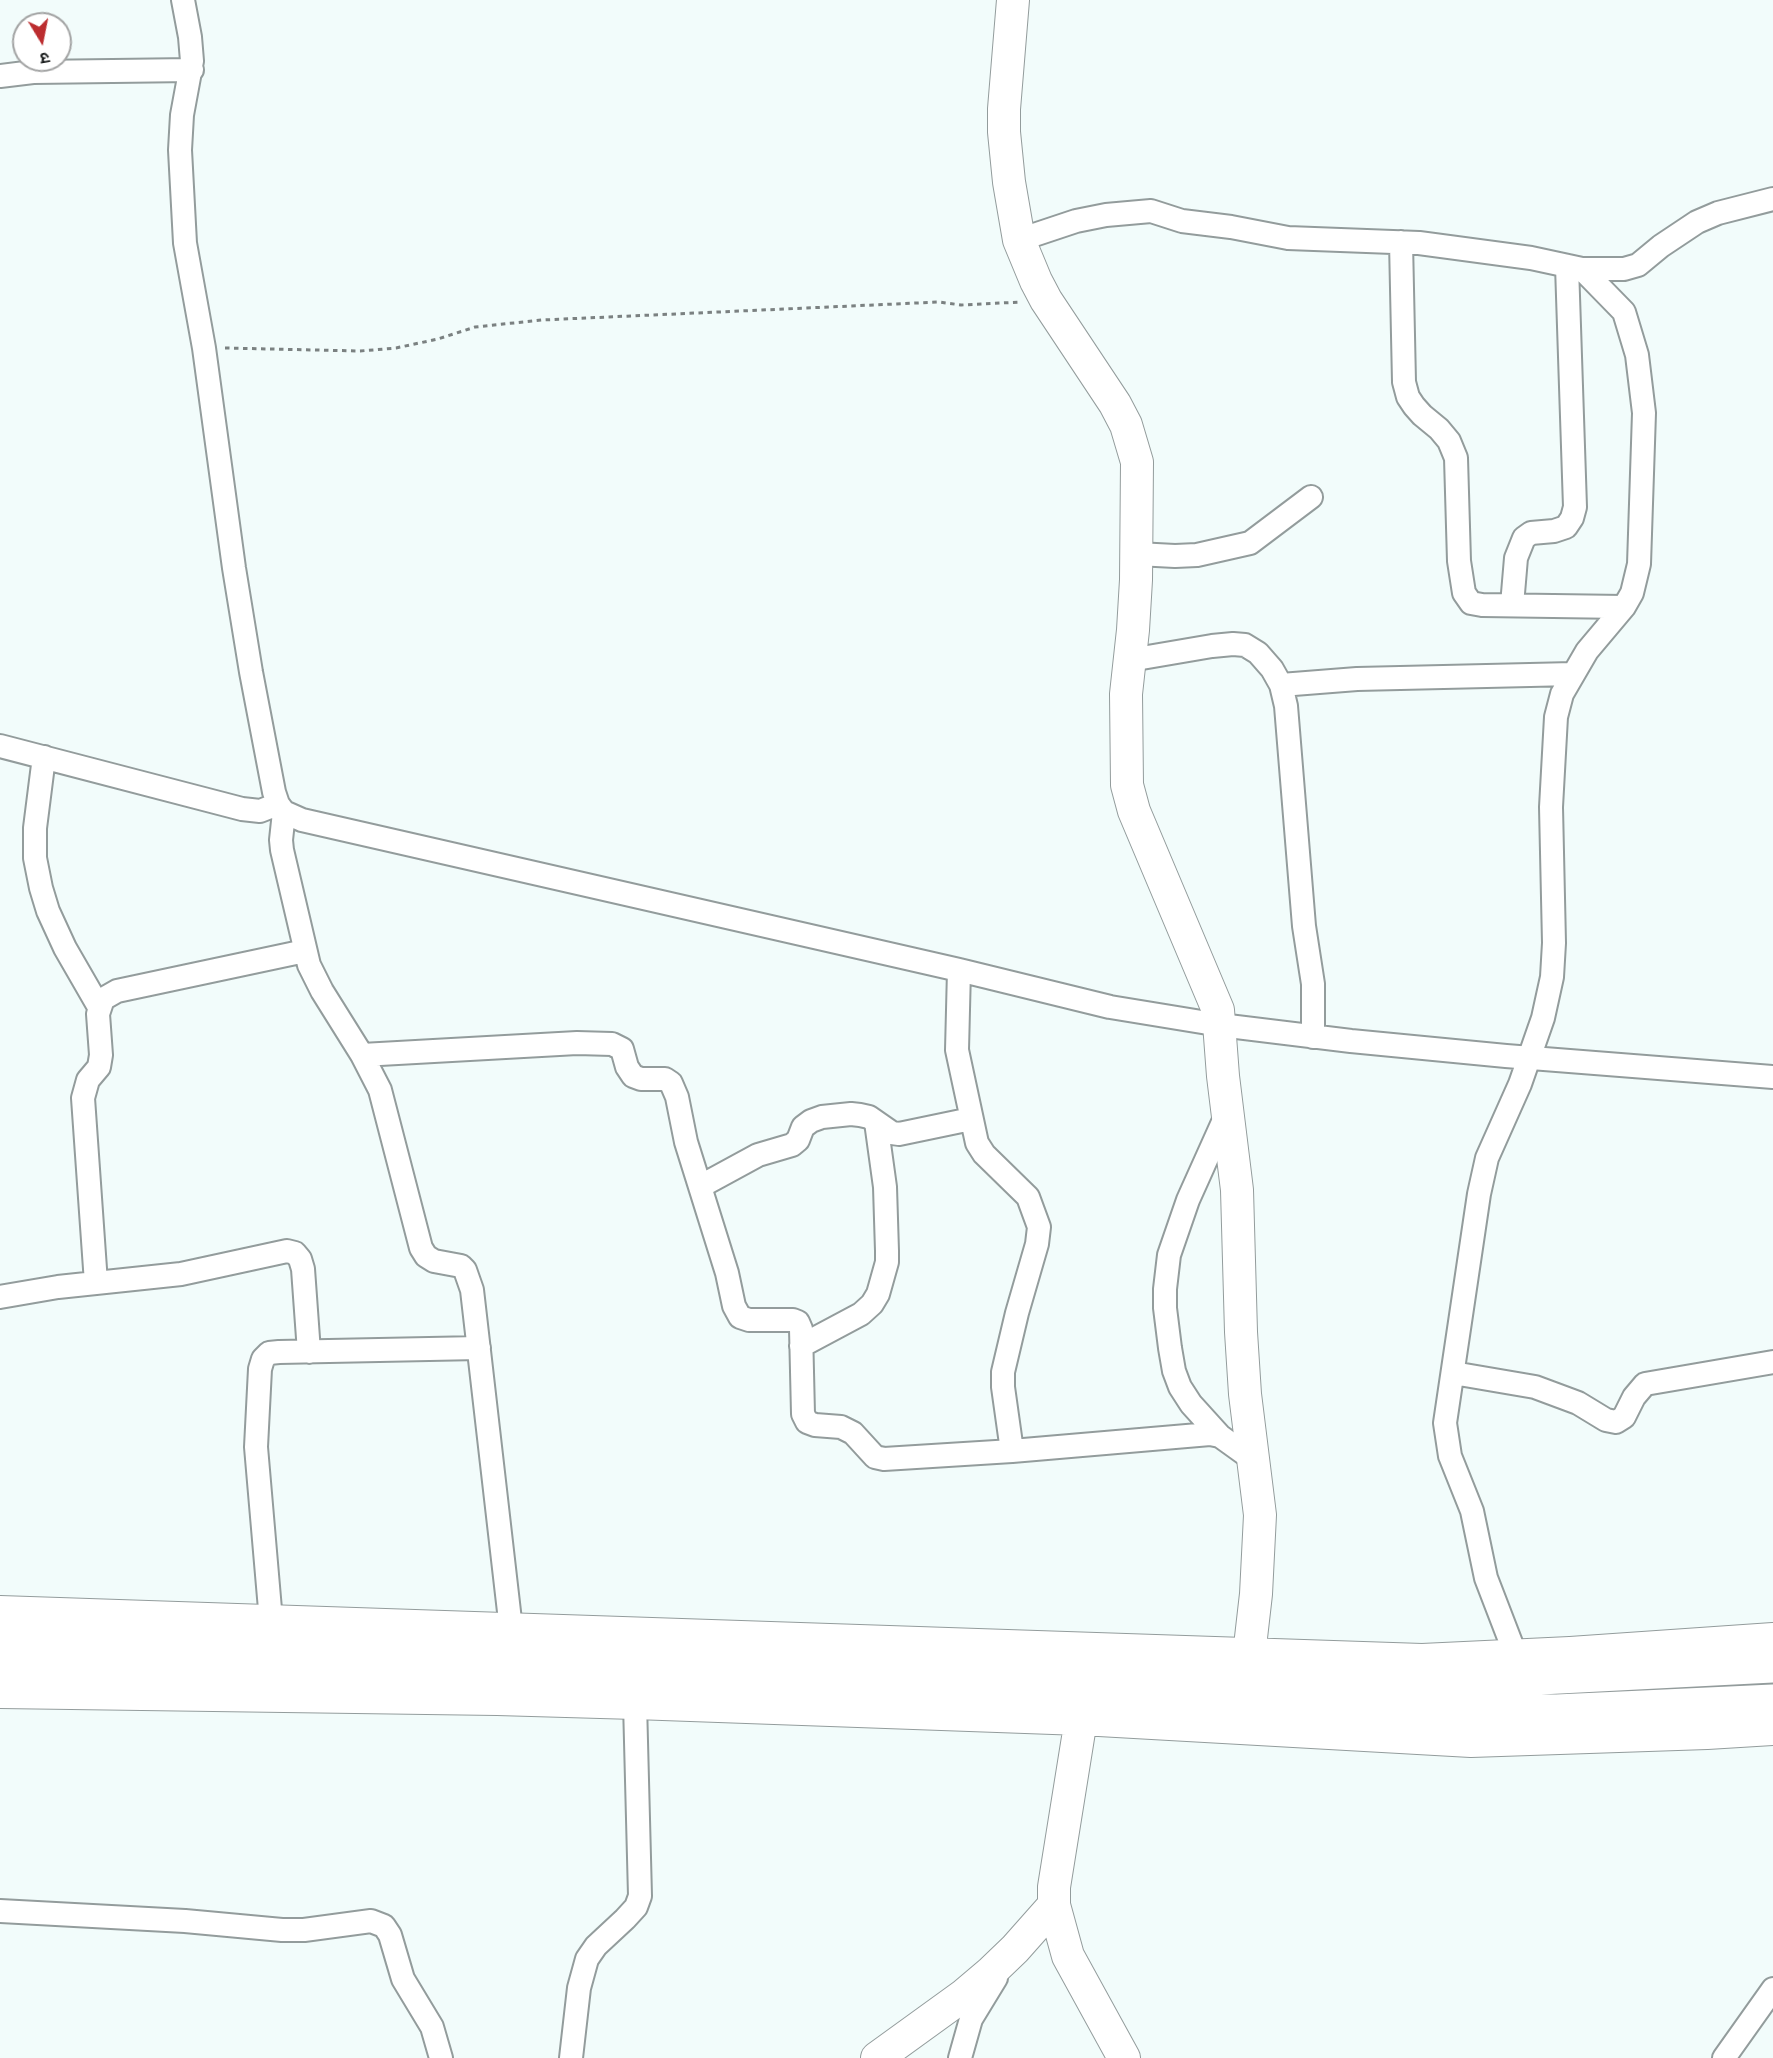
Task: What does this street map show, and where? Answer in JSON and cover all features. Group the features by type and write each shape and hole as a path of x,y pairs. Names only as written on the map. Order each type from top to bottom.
{"highway":[{"path":"3,1636 1463,1682 1773,1666"},
{"path":"3,1636 294,1672 1314,1708 1557,1711 1773,1701"}],"street":[{"path":"183,0 192,48 192,70 182,115 180,150 185,243 204,348 240,603 305,951 322,991 362,1055 383,1099 421,1248 426,1256 434,1261 455,1263 465,1270 472,1290 511,1629"},
{"path":"1013,0 1004,132 1009,182 1020,240 1046,300 1115,404 1130,436 1137,462 1137,554 1133,630 1126,694 1127,785 1130,798 1214,998 1221,1038 1223,1076 1237,1190 1241,1332 1252,1459 1260,1515 1256,1594 1249,1655"},
{"path":"0,76 33,72 192,70"},
{"path":"1020,240 1076,221 1106,215 1151,211 1182,221 1231,227 1288,238 1401,242 1458,247 1574,267 1624,269 1638,265 1661,246 1697,222 1718,213 1773,199"},
{"path":"1401,242 1404,382 1408,397 1414,406 1449,441 1456,458 1459,561 1464,593 1471,603 1624,607"},
{"path":"1512,605 1516,558 1524,538 1531,533 1554,531 1566,527 1575,507 1574,267"},
{"path":"1516,1656 1486,1578 1472,1511 1450,1456 1445,1423 1479,1194 1487,1158 1525,1068 1543,1018 1552,977 1554,943 1551,818 1556,717 1562,694 1587,651 1624,607 1632,593 1639,564 1644,413 1637,354 1624,312 1574,267"},
{"path":"1137,554 1197,555 1250,543 1311,497"},
{"path":"1130,660 1212,646 1245,645 1258,653 1272,669 1281,686 1286,706 1304,926 1313,984 1313,1037"},
{"path":"1281,686 1329,680 1573,674"},
{"path":"0,746 42,768 260,811 281,819 302,819 959,974 1110,1006 1221,1038 1313,1037 1525,1068 1773,1077"},
{"path":"42,768 35,816 35,858 41,888 60,939 99,1007"},
{"path":"96,1282 83,1098 88,1080 99,1066 101,1055 99,1007 103,999 117,991 305,951"},
{"path":"959,974 957,1050 977,1143 984,1154 1028,1197 1039,1227 1037,1244 1003,1372 1012,1451"},
{"path":"362,1055 577,1043 612,1044 622,1049 627,1068 633,1076 641,1079 665,1079 671,1083 675,1090 686,1142 727,1273 734,1306 740,1317 758,1321 793,1320 798,1322 801,1329 803,1414 807,1422 815,1425 841,1427 853,1433 875,1457 884,1459 1012,1451 1154,1440 1176,1436 1210,1434 1220,1436"},
{"path":"1228,1110 1188,1200 1169,1255 1165,1308 1174,1371 1180,1387 1191,1404 1220,1436 1252,1459"},
{"path":"701,1186 758,1155 792,1145 798,1140 803,1127 822,1117 851,1114 869,1117 892,1133 899,1134 971,1119"},
{"path":"801,1346 861,1314 872,1304 878,1294 887,1262 887,1251 885,1187 876,1122"},
{"path":"0,1298 19,1293 96,1282 190,1272 287,1251 295,1253 303,1269 309,1352"},
{"path":"271,1621 256,1447 260,1369 263,1359 269,1353 479,1348"},
{"path":"1453,1373 1534,1387 1578,1403 1606,1420 1616,1422 1624,1417 1634,1397 1645,1384 1773,1362"},
{"path":"3,1636 271,1621 1422,1660 1773,1639"},
{"path":"0,1692 635,1703 1081,1719 1471,1741 1773,1729"},
{"path":"571,2058 579,1988 587,1959 596,1946 636,1907 640,1896 635,1703"},
{"path":"1081,1719 1054,1887 1054,1905 1068,1956 1124,2058"},
{"path":"877,2058 964,1995 1015,1949 1054,1905"},
{"path":"0,1911 185,1921 282,1930 304,1930 372,1921 384,1926 390,1935 404,1979 432,2027 441,2058"},
{"path":"960,2058 965,2036 977,2005 1015,1949"},
{"path":"1724,2058 1773,1989"}],"path":[{"path":"204,348 360,351 396,348 438,339 475,327 542,320 939,302 961,305 1046,300"}]}
